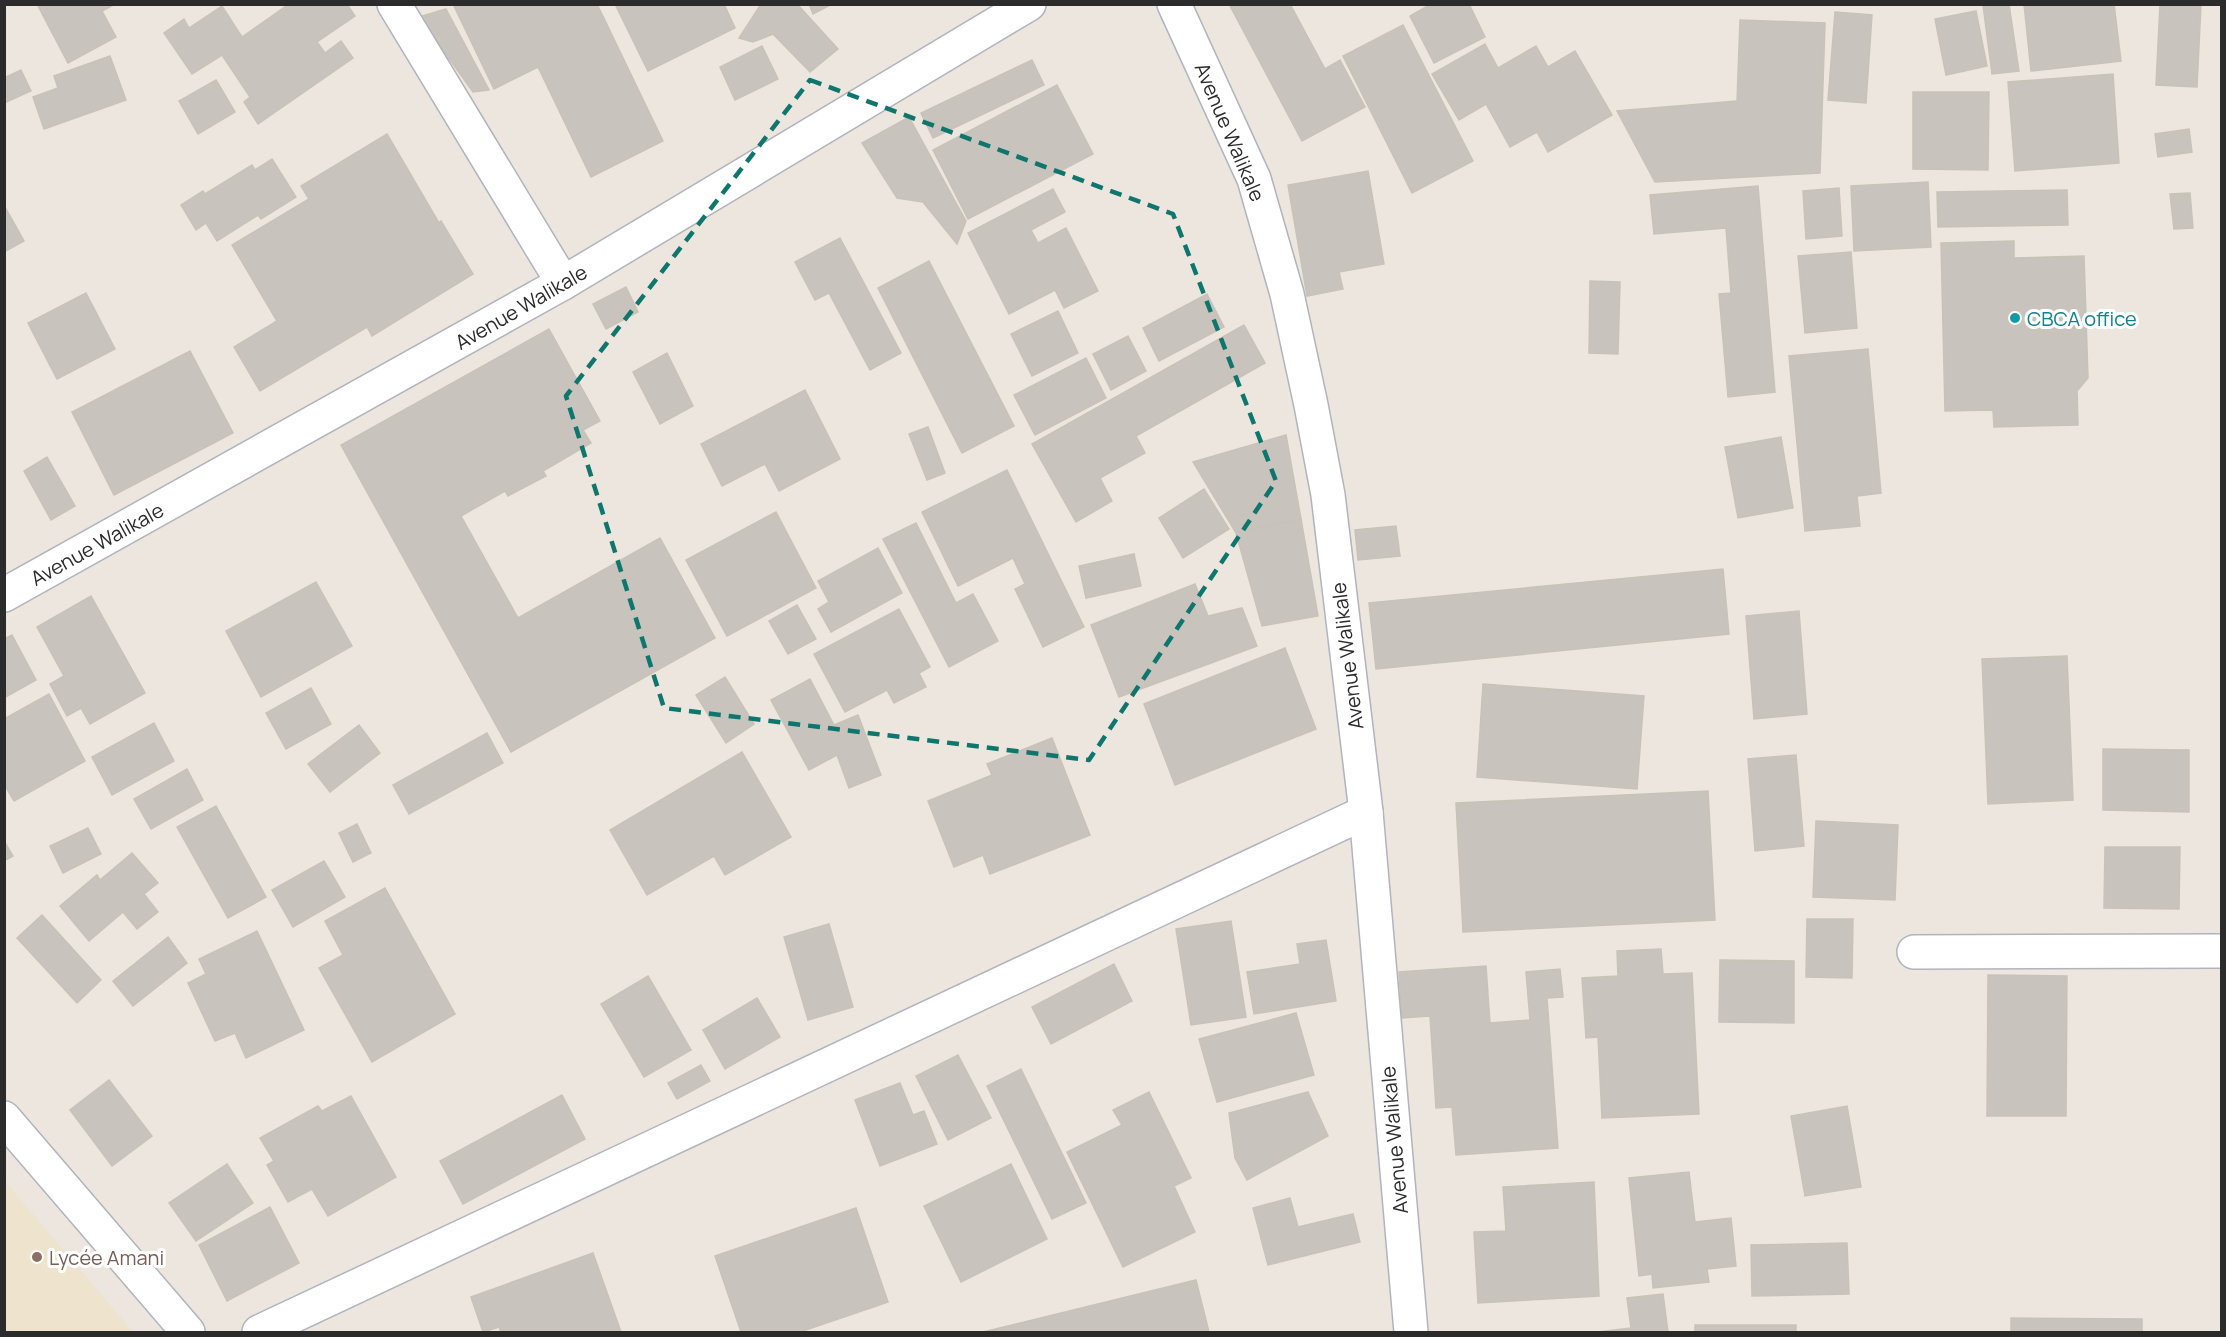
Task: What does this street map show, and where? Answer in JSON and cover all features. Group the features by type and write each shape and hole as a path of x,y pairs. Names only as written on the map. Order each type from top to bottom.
{"street":[{"path":"394,4 563,284"},
{"name":"Avenue Walikale","path":"4,595 563,284 1029,4"},
{"name":"Avenue Walikale","path":"1174,4 1254,179 1287,294 1328,495 1366,812 1411,1332"},
{"path":"259,1332 1366,812"},
{"path":"1914,952 2222,951"},
{"path":"4,1118 188,1332"}],"highlighted area":[{"path":"810,80 1173,214 1276,481 1089,760 664,708 566,396"}],"shaded area":[{"name":"Lycée Amani","path":"5,1181 133,1332 5,1332"}],"building":[{"path":"37,4 115,4 102,11 116,37 68,63"},
{"path":"289,4 347,4 355,16 317,42 325,53 341,41 353,58 258,124 244,102 250,97 222,55 192,74 164,33 184,19 189,28 222,6 242,37"},
{"path":"453,4 597,4 663,141 591,177 538,67 494,89"},
{"path":"615,4 724,4 735,28 648,71"},
{"path":"761,4 797,4 838,49 810,72 773,34 753,42 739,38"},
{"path":"809,4 832,4 813,14"},
{"path":"1229,4 1290,4 1325,69 1340,60 1365,107 1302,141"},
{"path":"1431,4 1469,4 1485,37 1434,63 1410,16"},
{"path":"2009,4 2019,71 1992,74 1983,5"},
{"path":"2024,4 2114,4 2121,61 2031,71"},
{"path":"2160,4 2201,4 2197,87 2156,85"},
{"path":"446,9 489,90 473,92 419,17"},
{"path":"1976,11 1987,66 1946,75 1935,19"},
{"path":"1835,12 1872,15 1866,103 1828,100"},
{"path":"1740,20 1825,23 1820,173 1655,182 1617,111 1737,101"},
{"path":"1403,25 1473,161 1412,193 1343,56"},
{"path":"1485,44 1498,68 1536,46 1548,67 1575,51 1612,115 1548,152 1537,132 1510,147 1486,104 1459,120 1432,74"},
{"path":"762,46 778,79 735,100 720,67"},
{"path":"110,56 126,100 44,129 33,97 58,88 54,76"},
{"path":"1032,60 1044,85 933,138 921,113"},
{"path":"21,70 31,91 4,103 4,78"},
{"path":"2113,74 2119,163 2015,171 2008,82"},
{"path":"216,80 235,112 198,134 179,101"},
{"path":"1057,85 1093,154 968,219 933,150"},
{"path":"1913,92 1989,92 1988,170 1913,169"},
{"path":"909,117 966,221 957,244 923,202 897,198 862,143"},
{"path":"2189,129 2192,152 2158,157 2155,134"},
{"path":"387,134 439,223 441,221 473,274 372,336 367,327 260,391 234,347 277,321 232,245 309,199 301,186"},
{"path":"272,159 296,197 261,219 258,215 217,241 206,223 196,230 181,205 203,191 205,194 252,165 255,170"},
{"path":"1368,171 1384,264 1339,272 1343,289 1307,296 1288,185"},
{"path":"1928,182 1931,247 1854,251 1851,186"},
{"path":"1758,186 1775,392 1728,397 1719,294 1731,293 1726,228 1654,234 1650,195"},
{"path":"1839,188 1842,236 1806,239 1803,191"},
{"path":"1053,189 1065,212 1031,230 1038,243 1066,228 1098,291 1064,308 1055,290 1009,314 968,233"},
{"path":"2067,190 2068,225 1938,227 1937,192"},
{"path":"2190,193 2193,228 2174,229 2170,194"},
{"path":"4,205 24,241 4,252"},
{"path":"840,238 901,353 870,370 829,293 815,300 795,262"},
{"name":"CBCA office","path":"2014,241 2014,258 2084,256 2088,378 2077,391 2078,425 1994,427 1993,410 1945,411 1941,243"},
{"path":"1851,252 1857,328 1805,333 1798,256"},
{"path":"929,261 1014,426 962,453 878,288"},
{"path":"1590,281 1620,282 1618,354 1589,353"},
{"path":"626,287 638,312 606,329 593,304"},
{"path":"86,293 115,349 57,379 28,323"},
{"path":"1207,294 1224,327 1159,361 1143,328"},
{"path":"1058,311 1078,353 1032,376 1011,334"},
{"path":"1244,325 1265,363 1136,436 1145,453 1100,478 1112,501 1076,522 1032,444"},
{"path":"549,329 600,421 583,430 591,443 543,471 546,476 508,496 505,491 461,516 518,618 660,538 715,638 511,752 341,445"},
{"path":"1128,336 1146,371 1111,390 1093,354"},
{"path":"1868,349 1881,493 1857,496 1860,526 1805,531 1789,356"},
{"path":"190,351 233,433 114,495 72,412"},
{"path":"667,353 693,406 660,424 633,372"},
{"path":"1086,358 1106,398 1035,435 1014,395"},
{"path":"805,390 840,459 779,491 765,464 722,486 701,444"},
{"path":"928,427 945,473 927,480 909,434"},
{"path":"1286,435 1301,519 1236,533 1193,462"},
{"path":"1781,437 1793,508 1738,518 1725,447"},
{"path":"47,457 75,506 51,520 24,471"},
{"path":"1007,470 1084,627 1043,647 1015,589 1025,584 1013,558 958,586 922,512"},
{"path":"1204,489 1229,529 1183,558 1159,518"},
{"path":"776,512 816,588 727,636 686,560"},
{"path":"1301,519 1318,616 1262,626 1236,533"},
{"path":"916,523 956,603 973,594 998,641 949,667 883,539"},
{"path":"1396,526 1400,556 1358,560 1355,530"},
{"path":"878,548 902,593 831,632 818,609 829,602 818,581"},
{"path":"1134,554 1141,586 1086,598 1079,566"},
{"path":"1723,569 1729,634 1376,669 1369,603"},
{"path":"316,582 352,646 261,697 226,631"},
{"path":"1195,584 1208,616 1242,608 1257,646 1119,697 1091,625"},
{"path":"91,596 145,693 90,724 81,708 67,716 50,684 64,676 37,627"},
{"path":"797,605 816,639 788,654 769,621"},
{"path":"899,609 930,667 919,673 926,687 894,703 887,690 845,712 814,654"},
{"path":"1799,611 1807,714 1754,719 1746,616"},
{"path":"12,635 36,680 4,698 4,639"},
{"path":"1285,648 1316,729 1175,785 1144,704"},
{"path":"2067,656 2073,800 1988,804 1982,659"},
{"path":"725,677 754,724 726,743 696,695"},
{"path":"810,679 834,725 858,715 881,775 849,788 837,755 809,770 771,700"},
{"path":"1483,684 1644,696 1637,789 1477,777"},
{"path":"311,688 331,724 286,749 266,713"},
{"path":"49,694 85,761 14,801 4,784 4,719"},
{"path":"154,723 174,761 112,795 92,757"},
{"path":"359,725 380,753 330,792 308,764"},
{"path":"487,733 503,763 409,814 393,785"},
{"path":"1052,738 1090,835 990,874 983,855 954,867 928,801 992,775 987,764"},
{"path":"2103,749 2189,750 2189,812 2103,810"},
{"path":"742,752 791,837 725,875 714,856 647,895 610,830"},
{"path":"1796,755 1804,846 1755,851 1748,759"},
{"path":"187,769 203,800 151,829 134,799"},
{"path":"1708,791 1715,920 1463,932 1456,803"},
{"path":"216,806 266,897 228,918 177,827"},
{"path":"1816,821 1898,825 1895,900 1813,897"},
{"path":"357,824 371,853 353,862 339,833"},
{"path":"88,828 101,854 63,873 50,846"},
{"path":"4,841 13,856 4,861"},
{"path":"2105,847 2180,847 2179,909 2104,908"},
{"path":"132,853 158,883 144,894 158,912 137,929 123,912 89,941 60,906 97,875 100,880"},
{"path":"324,861 345,897 293,927 272,890"},
{"path":"385,888 455,1014 372,1062 319,968 343,955 325,921"},
{"path":"42,915 101,980 77,1003 17,938"},
{"path":"1807,919 1853,919 1852,978 1806,977"},
{"path":"1231,921 1246,1017 1191,1025 1176,929"},
{"path":"829,924 853,1007 808,1020 784,937"},
{"path":"257,931 304,1030 246,1058 235,1033 215,1041 188,983 206,974 199,959"},
{"path":"168,937 187,963 133,1006 113,981"},
{"path":"1326,940 1336,1001 1254,1014 1247,972 1300,964 1297,944"},
{"path":"1661,949 1663,974 1692,973 1699,1114 1602,1118 1598,1037 1586,1038 1582,978 1618,976 1617,951"},
{"path":"1720,960 1794,961 1794,1023 1719,1022"},
{"path":"1114,964 1132,1001 1051,1044 1032,1007"},
{"path":"1486,966 1490,1023 1530,1020 1526,972 1560,969 1563,997 1547,998 1558,1148 1456,1155 1452,1107 1436,1108 1430,1016 1402,1018 1399,972"},
{"path":"1988,975 2067,976 2066,1116 1987,1116"},
{"path":"648,976 691,1050 644,1077 601,1004"},
{"path":"757,998 780,1037 725,1069 703,1030"},
{"path":"1296,1013 1314,1075 1217,1102 1199,1039"},
{"path":"958,1055 991,1118 948,1140 916,1076"},
{"path":"701,1065 710,1081 677,1099 668,1083"},
{"path":"1021,1069 1086,1203 1052,1219 987,1086"},
{"path":"109,1080 152,1136 112,1166 70,1110"},
{"path":"900,1083 913,1115 924,1111 937,1144 880,1166 855,1100"},
{"path":"1149,1092 1191,1178 1174,1186 1195,1232 1123,1267 1067,1152 1122,1125 1113,1110"},
{"path":"1308,1092 1328,1136 1247,1180 1235,1158 1229,1113"},
{"path":"562,1095 585,1139 463,1204 440,1161"},
{"path":"351,1096 396,1177 328,1216 312,1189 288,1202 267,1165 274,1161 260,1138 318,1106 322,1111"},
{"path":"1847,1106 1861,1187 1805,1196 1791,1116"},
{"path":"227,1164 253,1203 196,1241 169,1203"},
{"path":"1011,1164 1047,1239 961,1282 924,1206"},
{"path":"1689,1172 1695,1222 1731,1218 1736,1266 1707,1269 1709,1282 1653,1288 1652,1274 1639,1276 1629,1178"},
{"path":"1594,1182 1599,1296 1478,1303 1474,1232 1506,1231 1503,1187"},
{"path":"1290,1198 1298,1227 1353,1214 1360,1242 1268,1265 1253,1208"},
{"path":"270,1207 299,1263 227,1301 199,1245"},
{"path":"856,1208 888,1302 800,1332 741,1332 715,1256"},
{"path":"1847,1243 1849,1294 1752,1296 1751,1245"},
{"path":"593,1253 621,1332 501,1332 499,1327 483,1332 471,1297"},
{"path":"1196,1280 1209,1332 983,1332"},
{"path":"1663,1294 1668,1332 1597,1332 1631,1328 1627,1298"},
{"path":"2011,1318 2142,1319 2142,1332 2011,1332"},
{"path":"1695,1325 1796,1325 1796,1332 1695,1332"}],"place":[{"name":"CBCA office","path":"2015,318"},
{"name":"Lycée Amani","path":"37,1257"}]}
